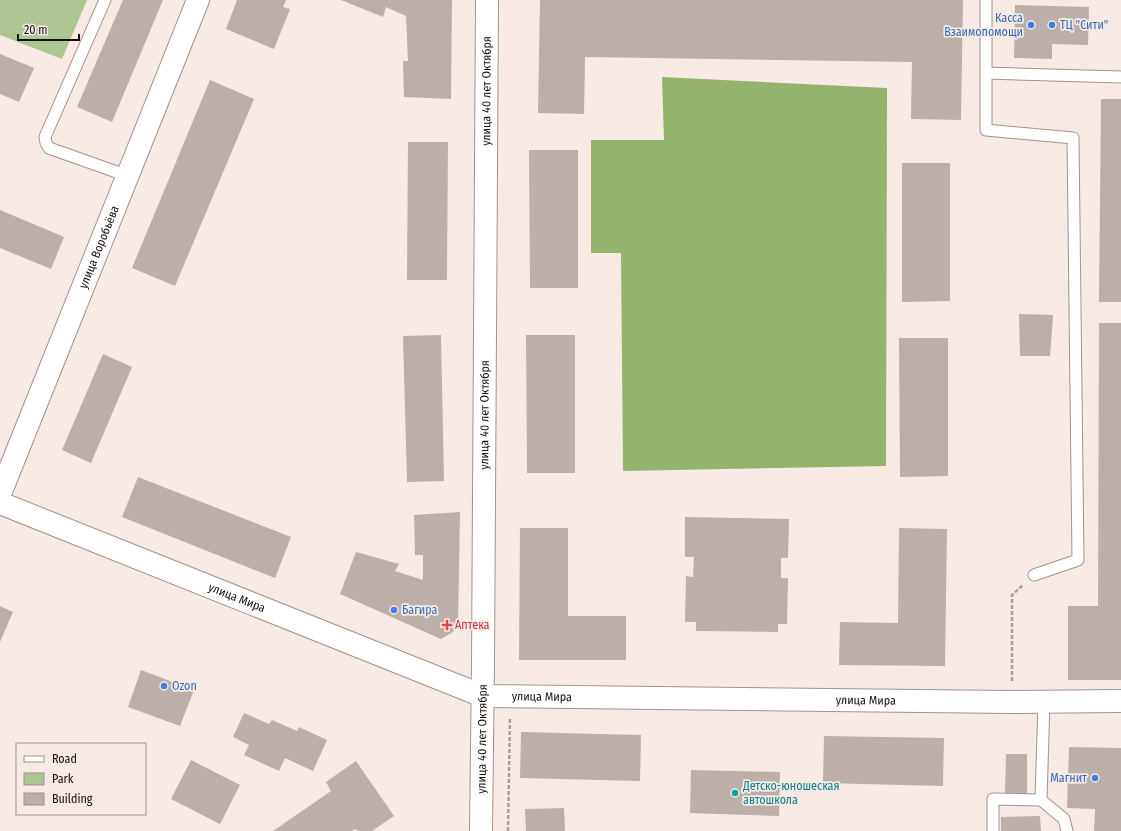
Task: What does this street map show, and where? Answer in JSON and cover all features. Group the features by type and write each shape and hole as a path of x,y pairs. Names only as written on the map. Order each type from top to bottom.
{"street":[{"name":"улица Воробьёва","path":"0,494 198,0"},
{"name":"улица 40 лет Октября","path":"481,831 487,0"},
{"name":"улица Мира","path":"0,503 483,696 766,698 1012,702 1121,701"}],"lane":[{"path":"105,0 45,137 49,148 128,176"},
{"path":"986,0 986,130 1073,138 1078,560 1034,575"},
{"path":"986,73 1121,77"},
{"path":"1041,800 1044,702"},
{"path":"993,831 993,799 1041,800 1064,819 1067,831"}],"path":[{"path":"1012,702 1012,595 1034,575"},
{"path":"508,831 510,696"}],"green space":[{"path":"0,0 87,0 62,59 0,35"},
{"path":"662,77 887,88 886,466 623,471 621,253 591,253 591,140 664,140"}],"building":[{"path":"123,0 163,0 112,122 77,107"},
{"path":"237,0 286,0 283,7 290,9 274,49 226,29"},
{"path":"341,0 452,0 451,99 404,97 403,61 408,61 406,16 386,7 383,17"},
{"path":"540,0 963,0 961,120 911,119 912,62 585,57 584,114 538,113"},
{"name":"ТЦ \"Сити\"","path":"1015,5 1089,7 1088,45 1052,44 1052,59 1014,58"},
{"path":"0,54 34,68 19,102 0,94"},
{"path":"210,80 254,99 175,286 132,268"},
{"path":"1101,99 1121,99 1121,302 1099,302"},
{"path":"408,142 448,142 447,280 407,280"},
{"path":"529,150 578,150 578,288 530,288"},
{"path":"902,163 950,163 950,301 902,302"},
{"path":"0,210 64,237 51,269 0,248"},
{"path":"1019,314 1053,315 1050,356 1020,356"},
{"path":"1099,323 1121,323 1121,680 1068,680 1068,606 1098,606"},
{"path":"441,335 444,481 407,482 403,336"},
{"path":"526,335 575,335 575,473 527,473"},
{"path":"899,338 948,338 948,476 900,477"},
{"path":"103,354 132,367 91,463 62,450"},
{"path":"138,477 291,537 275,578 122,517"},
{"path":"460,512 458,624 453,632 441,639 340,594 356,552 399,564 395,571 423,580 423,555 415,555 414,515"},
{"path":"685,517 789,519 788,558 781,558 781,578 788,578 787,624 778,624 778,632 696,631 696,622 685,622 686,576 693,577 694,557 685,557"},
{"path":"520,528 568,528 568,616 626,616 626,660 519,660"},
{"path":"899,528 947,529 945,666 839,665 840,622 898,623"},
{"path":"0,606 13,612 0,642"},
{"path":"141,670 194,690 180,726 128,707"},
{"path":"244,713 269,724 272,720 297,731 299,727 327,740 313,771 285,758 279,771 244,755 249,745 233,737"},
{"path":"521,732 641,735 640,781 520,778"},
{"path":"824,736 944,738 943,786 823,783"},
{"name":"Магнит","path":"1069,747 1121,748 1121,831 1094,831 1095,809 1067,808"},
{"path":"1006,754 1027,754 1027,794 1005,794"},
{"path":"191,760 240,785 220,824 171,799"},
{"path":"356,761 394,816 372,831 357,831 356,829 352,831 273,831 331,791 326,782"},
{"name":"Детско-юношеская автошкола","path":"691,770 780,772 779,816 690,813"},
{"path":"564,808 565,831 526,831 525,809"},
{"path":"1040,816 1041,831 1001,831 1001,817"}],"place":[{"name":"Касса Взаимопомощи","path":"1031,25"},
{"name":"ТЦ \"Сити\"","path":"1052,25"},
{"name":"Багира","path":"394,610"},
{"name":"Аптека","path":"447,625"},
{"name":"Ozon","path":"164,686"},
{"name":"Магнит","path":"1095,778"},
{"name":"Детско-юношеская автошкола","path":"735,793"}]}
